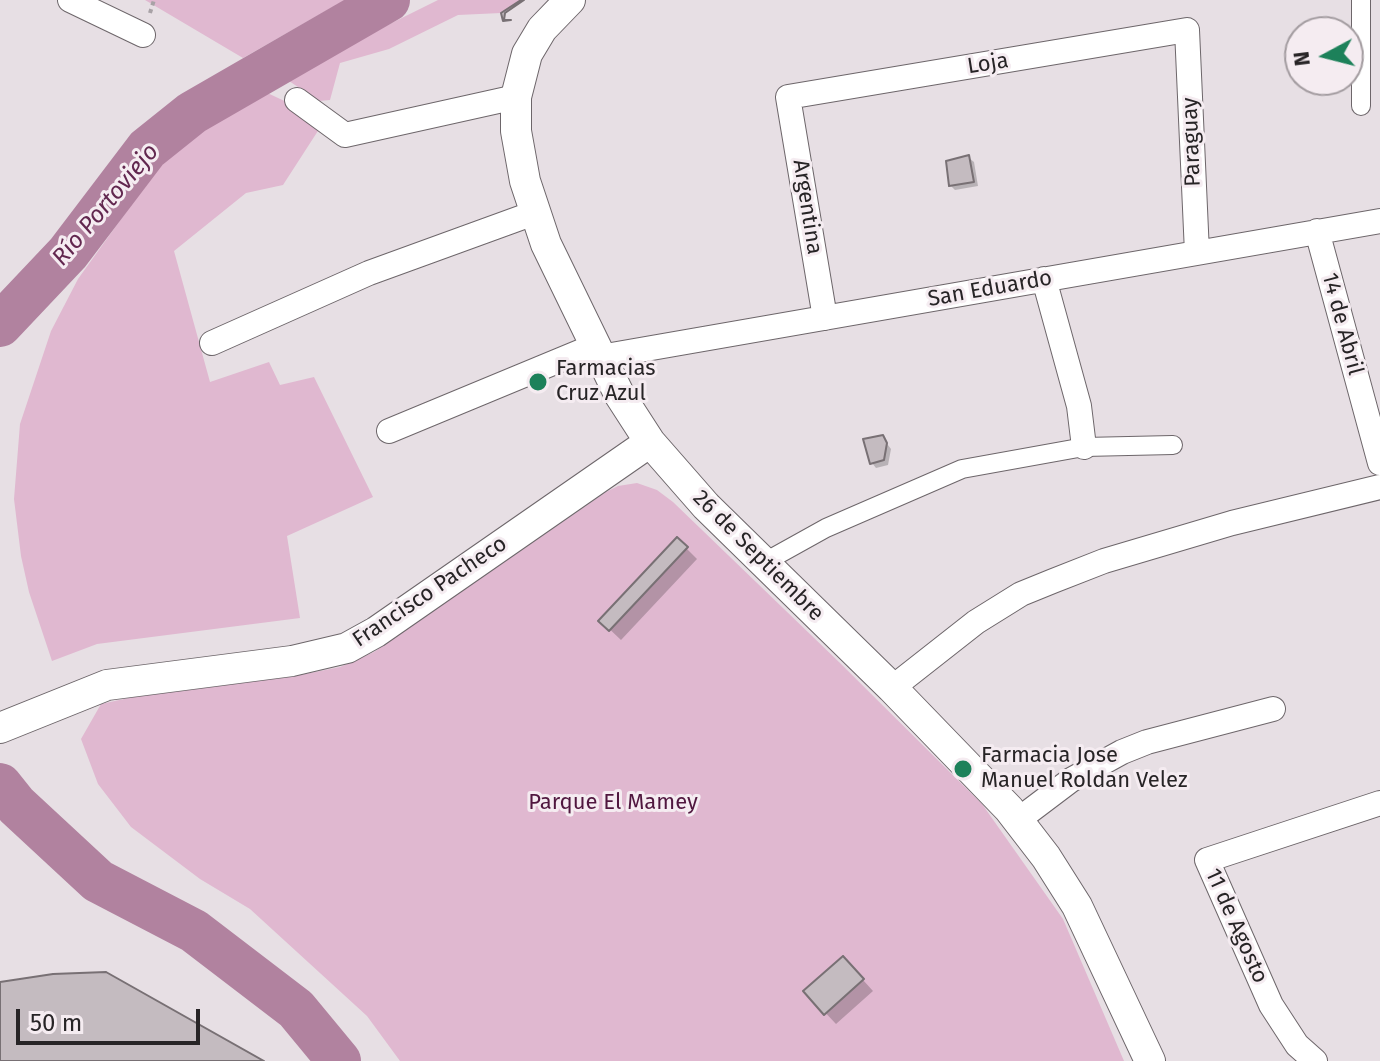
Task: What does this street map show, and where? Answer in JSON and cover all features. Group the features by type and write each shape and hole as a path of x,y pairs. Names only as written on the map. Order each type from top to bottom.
{"street":[{"path":"70,0 143,35"},
{"name":"26 de Septiembre","path":"570,0 542,29 523,64 516,97 519,153 534,213 619,394 650,442 706,506 892,688 1018,820 1077,906 1150,1061"},
{"path":"1361,0 1361,106"},
{"name":"Loja","path":"788,97 1187,30"},
{"name":"Paraguay","path":"1187,30 1197,253"},
{"path":"297,100 345,135 516,97"},
{"name":"Argentina","path":"788,97 825,318"},
{"path":"212,343 369,273 534,213"},
{"name":"San Eduardo","path":"389,431 597,352 825,318 1380,221"},
{"name":"14 de Abril","path":"1317,231 1380,463"},
{"path":"1044,279 1079,406 1084,447"},
{"name":"Francisco Pacheco","path":"0,728 89,690 138,680 292,661 347,648 376,632 650,442"},
{"path":"763,563 826,528 962,469 1084,447 1173,445"},
{"path":"892,688 976,622 1021,594 1042,585 1104,561 1232,523 1380,487"},
{"path":"1018,820 1071,780 1122,752 1147,742 1273,709"},
{"name":"11 de Agosto","path":"1315,1061 1290,1037 1271,1005 1207,860 1380,803"}],"green space":[{"path":"145,0 345,0 243,58"},
{"path":"438,0 521,0 501,13 458,15 389,49 340,63 330,100 319,101 283,77"},
{"path":"261,90 325,120 283,185 246,193 174,251 210,382 269,362 280,385 314,377 373,497 287,536 300,618 97,644 52,661 29,592 14,499 20,424 51,331 78,279 157,169 191,138"},
{"name":"Parque El Mamey","path":"637,483 657,490 673,502 982,804 1063,919 1124,1061 400,1061 367,1016 250,909 200,879 131,827 98,784 81,739 101,704 340,667 374,652 606,492 618,486"}],"building":[{"path":"524,0 505,13 504,20 511,20 503,21 501,13"},
{"path":"969,155 974,182 949,186 946,161"},
{"path":"883,435 887,443 884,460 870,464 863,439"},
{"path":"677,537 688,547 609,631 598,621"},
{"path":"843,956 864,979 824,1015 803,991"},
{"path":"106,972 264,1061 0,1061 0,982 53,974"}],"waterway":[{"name":"Río Portoviejo","path":"0,325 68,253 147,149 192,113 388,0"},
{"name":"Río Portoviejo","path":"0,785 16,805 98,881 194,931 296,1009 339,1061"}],"place":[{"name":"Farmacias Cruz Azul","path":"538,382"},
{"name":"Farmacia Jose Manuel Roldan Velez","path":"963,769"}]}
